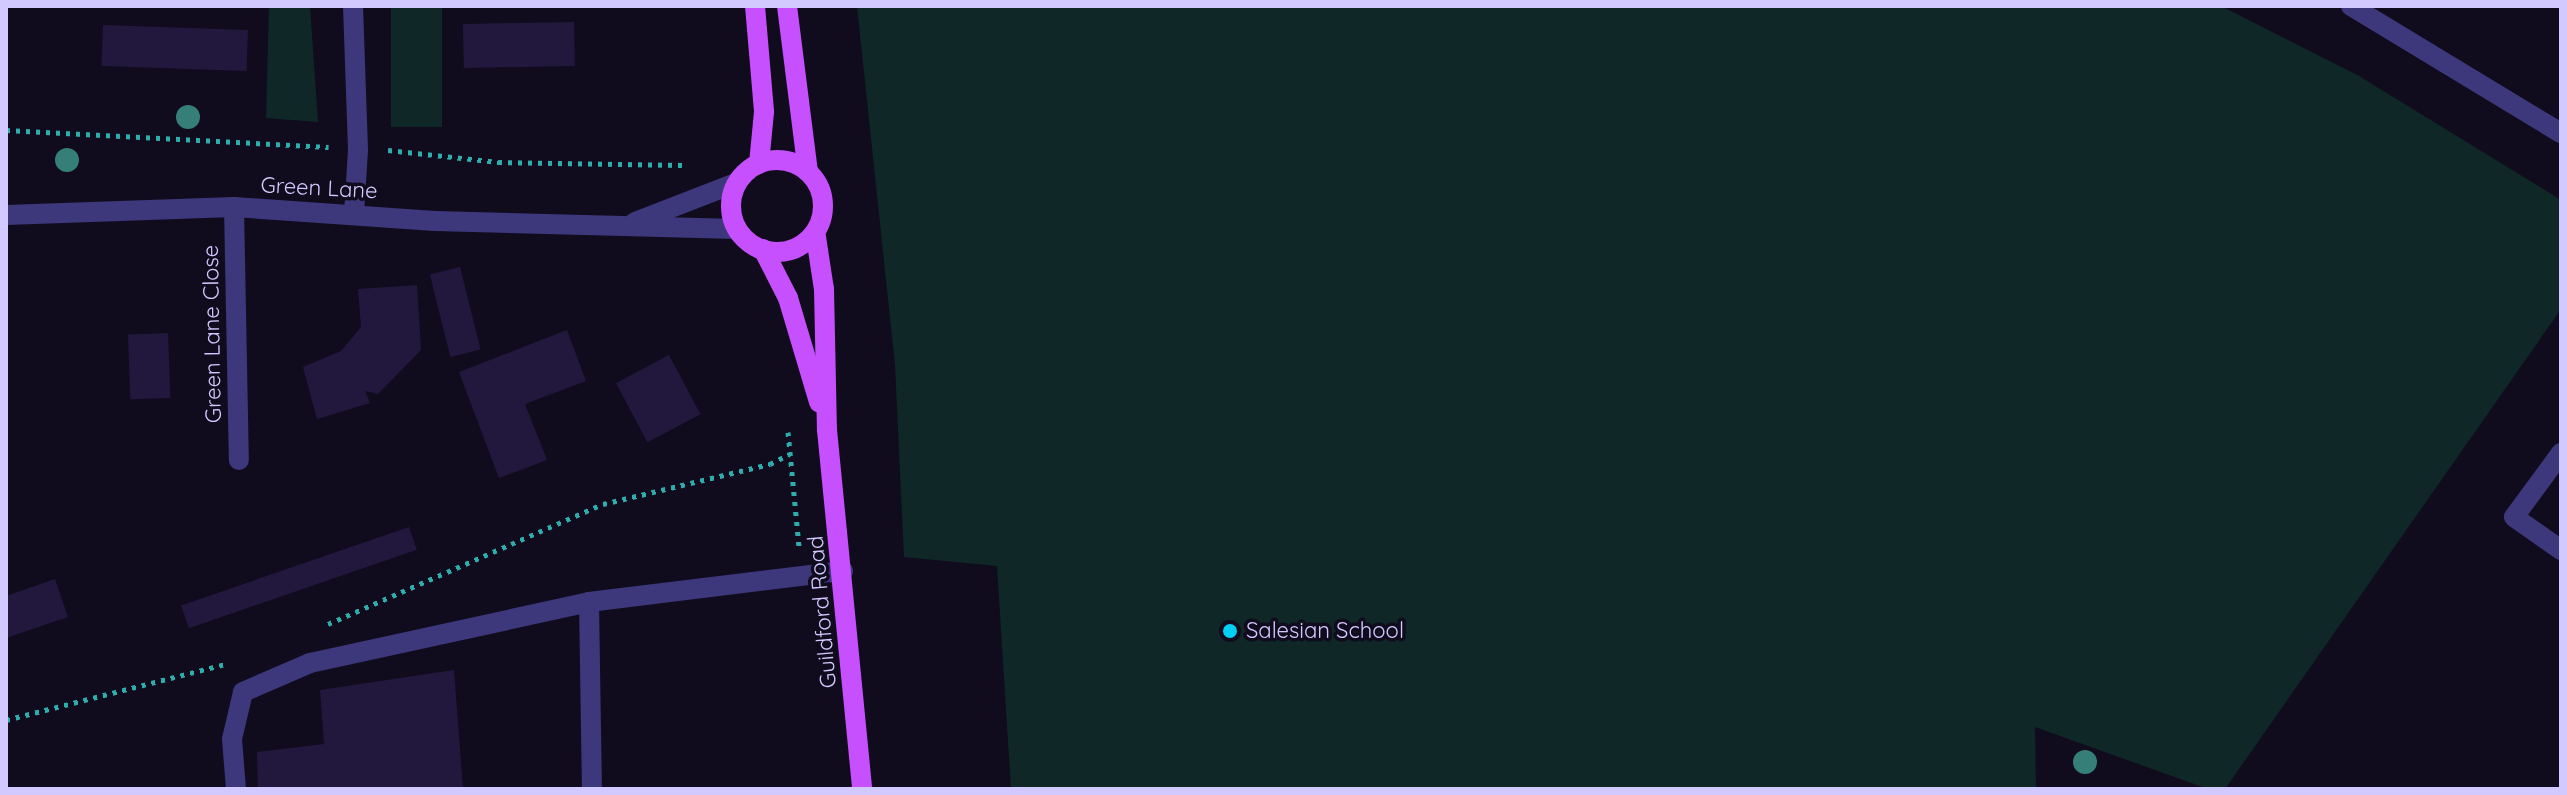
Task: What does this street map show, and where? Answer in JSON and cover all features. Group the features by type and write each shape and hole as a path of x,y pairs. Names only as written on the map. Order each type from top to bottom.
{"main road":[{"path":"755,6 764,112 759,164"},
{"path":"787,6 808,172 823,208 816,237 796,250 763,249 737,229 729,201 733,184 759,164 788,161 808,172"},
{"name":"Guildford Road","path":"816,237 824,289 827,430 862,789"},
{"name":"Guildford Road","path":"763,249 788,298 827,430"}],"street":[{"path":"353,6 358,150 354,214"},
{"path":"2351,6 2561,133"},
{"name":"Green Lane","path":"628,225 733,184"},
{"name":"Green Lane","path":"6,215 234,207 737,229"},
{"name":"Green Lane Close","path":"234,207 239,460"},
{"path":"2561,453 2514,517 2561,550"},
{"path":"236,789 232,739 243,692 310,663 589,602 843,571"},
{"path":"589,602 592,789"}],"path":[{"name":"Green Lane","path":"6,130 333,147"},
{"name":"Green Lane","path":"388,150 498,162 682,165"},
{"name":"Guildford Road","path":"788,432 802,577"},
{"path":"325,626 603,504 770,464 790,454"},
{"path":"6,720 237,661"}],"green space":[{"path":"269,6 310,6 318,122 266,118"},
{"path":"391,6 442,6 442,127 391,127"},
{"path":"857,6 2221,6 2359,76 2561,200 2561,309 2225,789 2208,789 2035,727 2036,789 1011,789 997,566 904,557 895,365"}],"building":[{"path":"574,22 575,66 464,68 463,24"},
{"path":"103,25 248,30 246,71 102,66"},
{"path":"460,267 481,349 450,357 430,274"},
{"path":"417,285 421,350 378,394 365,391 370,403 317,419 303,367 341,351 361,327 358,289"},
{"path":"567,330 586,381 525,404 547,460 499,478 459,372"},
{"path":"168,333 170,398 130,399 128,334"},
{"path":"669,355 700,414 647,442 616,383"},
{"path":"409,527 417,550 189,628 181,605"},
{"path":"55,579 68,617 6,638 6,596"},
{"path":"454,670 463,789 258,789 257,752 324,744 320,690"}],"place":[{"name":"Salesian School","path":"1230,631"}]}
